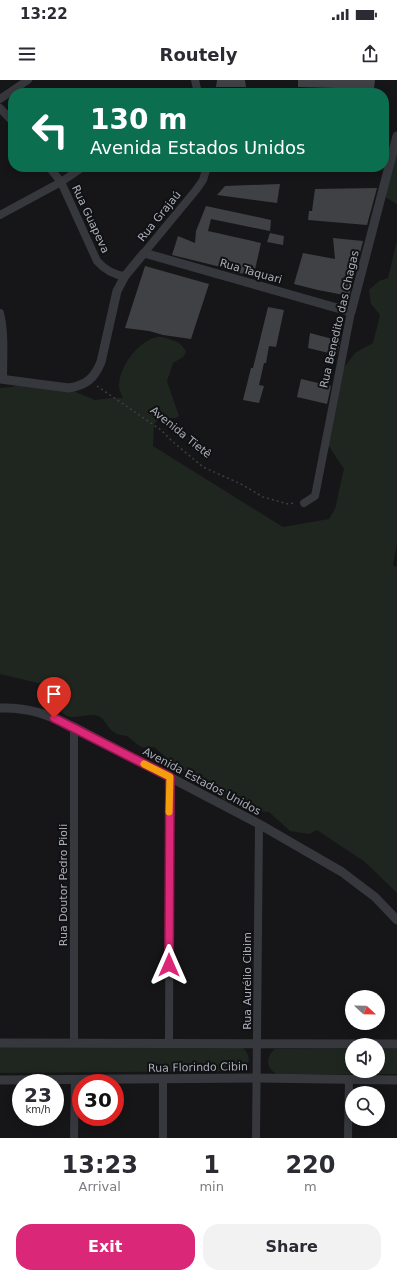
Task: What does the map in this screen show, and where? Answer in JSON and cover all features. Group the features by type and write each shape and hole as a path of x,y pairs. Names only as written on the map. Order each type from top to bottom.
{"street":[{"path":"16,88 28,80"},
{"path":"0,108 8,117"},
{"name":"Rua Benedito das Chagas","path":"389,167 397,136"},
{"name":"Rua Guapeva","path":"53,172 61,182 97,261 110,272 116,275 125,276"},
{"path":"0,215 61,182 76,172"},
{"name":"Rua Grajaú","path":"125,276 196,190 203,180 205,172"},
{"name":"Rua Benedito das Chagas","path":"304,503 315,496 351,312 388,172"},
{"name":"Rua Taquari","path":"144,253 351,312"},
{"path":"0,313 3,340 1,379 69,388 79,386 89,381 96,373 101,362 117,291 125,276"},
{"name":"Avenida Estados Unidos","path":"0,708 17,707 44,714 170,777 259,824 342,872 374,897 397,920"},
{"name":"Rua Doutor Pedro Pioli","path":"74,728 74,1043"},
{"path":"169,1044 170,777"},
{"name":"Rua Aurélio Cibim","path":"256,1138 259,824"},
{"name":"Rua Florindo Cibin","path":"0,1043 397,1044"},
{"name":"Rua Florindo Cibin","path":"124,1079 257,1078 397,1080"},
{"path":"163,1079 163,1138"},
{"path":"348,1138 349,1079"},
{"name":"Rua Florindo Cibin","path":"0,1080 72,1080"},
{"path":"74,1126 74,1138"}],"path":[{"name":"Avenida Tietê","path":"89,381 161,430 203,467 241,484 263,497 288,504 304,503"}],"shaded area":[{"path":"397,138 397,204 378,193 385,172 389,172 389,161"},
{"path":"397,240 397,543 393,565 396,567 397,566 397,893 365,862 317,830 309,834 290,831 269,812 255,811 225,801 215,791 175,765 154,747 141,747 127,736 115,733 100,717 92,715 72,717 64,714 60,705 59,688 0,674 0,388 12,387 27,381 61,386 95,400 123,398 119,388 122,371 126,363 137,349 150,339 157,337 163,337 174,341 179,343 186,352 183,357 173,363 167,381 179,416 176,418 159,419 154,424 153,446 283,527 329,519 335,509 344,469 328,445 340,373 355,353 373,343 380,315 371,304 369,290 379,281 388,278"},
{"path":"3,1046 241,1047 247,1052 249,1062 243,1071 0,1073 0,1048"},
{"path":"275,1049 345,1049 345,1074 277,1074 273,1072 268,1063 268,1059"},
{"path":"385,1049 397,1049 397,1074 385,1074"}],"building":[{"path":"217,80 245,80 246,87 216,87"},
{"path":"298,80 375,80 374,88 298,87"},
{"path":"280,184 277,203 217,195 225,186"},
{"path":"377,188 367,225 308,220 309,211 312,211 315,189"},
{"path":"206,206 271,220 270,231 211,219 208,231 261,243 254,274 235,273 233,270 172,255 178,236 195,243 196,231"},
{"path":"270,233 284,236 283,245 267,242"},
{"path":"333,238 363,241 349,296 294,284 303,253 335,259"},
{"path":"145,266 209,284 191,339 125,328"},
{"path":"268,307 284,310 276,347 269,346 266,363 264,363 259,385 264,386 259,403 243,400 251,368 253,368"},
{"path":"310,333 340,341 337,355 308,348"},
{"path":"301,379 331,386 327,404 297,397"}],"slow traffic":[{"path":"144,764 170,777 169,812"}],"route":[{"path":"54,718 170,777 169,965"}]}
